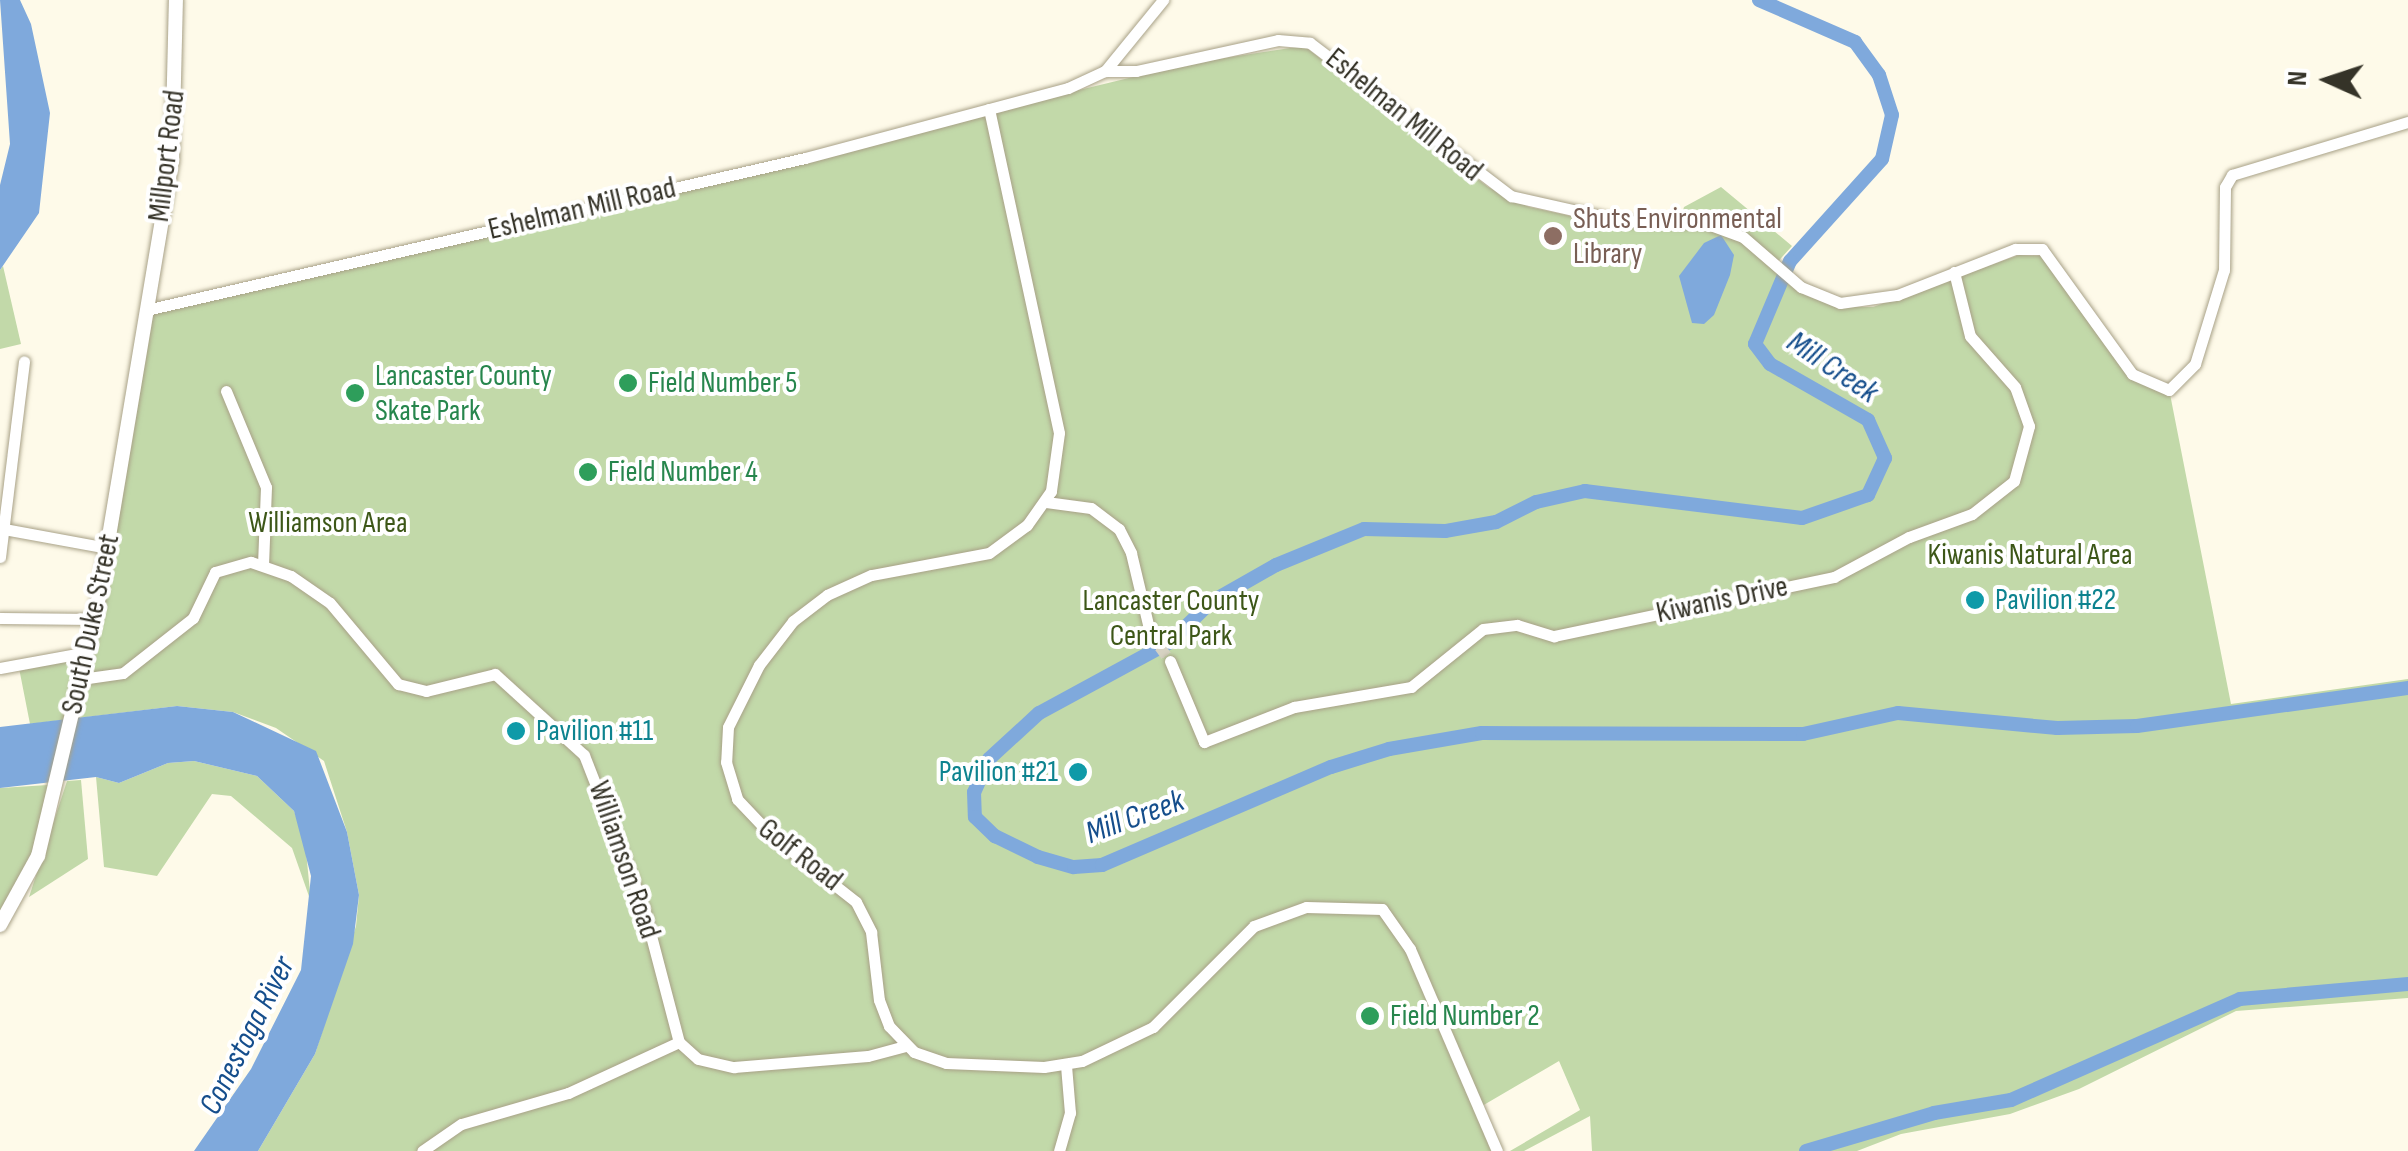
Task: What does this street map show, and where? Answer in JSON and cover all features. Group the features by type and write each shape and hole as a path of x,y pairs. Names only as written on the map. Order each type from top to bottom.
{"main road":[{"name":"Millport Road","path":"146,310 176,123 176,0"},
{"name":"South Duke Street","path":"0,925 30,879 52,802 95,618 146,310"}],"street":[{"path":"1104,71 1163,0"},
{"name":"Eshelman Mill Road","path":"146,310 989,109 1085,83 1104,71 1136,72 1278,40 1310,43 1511,196 1622,221 1705,223 1743,238 1801,287 1858,304 2015,250 2042,249 2132,374 2169,390 2194,364 2224,270 2225,187 2232,175 2408,122"},
{"name":"Golf Road","path":"906,1046 883,1014 875,949 862,911 744,809 728,773 728,727 771,646 818,600 871,575 989,553 1014,538 1046,502 1059,459 1059,433 989,109"},
{"name":"Kiwanis Drive","path":"1170,661 1204,742 1294,708 1411,687 1483,628 1518,625 1554,636 1834,577 1988,505 2020,471 2030,426 2015,386 1970,336 1954,272"},
{"path":"0,557 24,361"},
{"path":"81,679 123,673 144,650 193,618 215,572 233,563 263,564 266,486 226,391"},
{"path":"1046,502 1091,508 1119,530 1131,553 1150,632"},
{"path":"4,529 108,548"},
{"name":"Williamson Road","path":"263,564 330,603 398,684 426,691 495,674 574,742 596,778 611,834 644,910 678,1042"},
{"path":"0,618 95,618"},
{"path":"0,668 87,652"},
{"path":"422,1151 461,1124 568,1094 678,1042 698,1059 734,1068 882,1054 906,1046 960,1065 1066,1065 1152,1027 1254,926 1306,908 1374,906 1398,924 1497,1151"},
{"path":"1059,1151 1070,1113 1066,1065"}],"green space":[{"name":"Lancaster County Central Park","path":"1304,46 1488,187 1529,207 1612,225 1679,223 1684,207 1721,187 1792,246 1773,267 1805,295 1836,307 1873,307 2019,255 2041,256 2129,378 2170,394 2231,704 2408,679 2408,998 2236,1011 2079,1089 2010,1114 1901,1134 1857,1151 1592,1151 1590,1116 1524,1151 1510,1151 1580,1110 1559,1061 1482,1106 1502,1151 258,1151 315,1054 356,926 359,895 347,832 324,761 276,728 233,712 177,706 30,724 19,668 92,655 150,315 1191,63"},
{"path":"3,266 21,344 0,349 0,270"},
{"path":"194,761 257,776 294,811 305,841 311,902 292,848 231,796 212,794 157,876 104,867 96,777 119,783 168,763"},
{"path":"81,780 88,859 29,897 67,781"},
{"path":"48,785 32,858 0,914 0,788"}],"water":[{"path":"0,0 20,0 31,24 50,113 39,213 0,270 0,185 10,144"},
{"path":"1721,235 1734,255 1730,275 1714,315 1704,324 1692,323 1679,276 1704,243"},
{"path":"177,706 233,712 316,751 347,832 359,895 353,944 315,1054 258,1151 194,1151 251,1069 301,970 311,876 294,811 257,776 194,761 168,763 119,783 96,777 0,788 0,727"}],"waterway":[{"name":"Mill Creek","path":"1759,0 1855,42 1879,75 1892,115 1882,159 1790,261 1755,344 1770,364 1868,420 1885,458 1868,495 1802,518 1585,491 1536,502 1496,522 1445,531 1364,529 1276,565 1211,602 1170,642 1039,713 989,759 974,792 975,817 995,836 1038,857 1074,867 1102,865 1331,767 1389,749 1482,733 1803,734 1898,713 2057,728 2137,726 2408,688"},
{"name":"Mill Creek","path":"1806,1151 1934,1113 2011,1100 2240,999 2408,984"}],"tunnel":[{"path":"1150,633 1170,661"}],"place":[{"name":"Shuts Environmental Library","path":"1553,236"},
{"name":"Field Number 5","path":"628,383"},
{"name":"Lancaster County Skate Park","path":"355,393"},
{"name":"Field Number 4","path":"588,472"},
{"name":"Pavilion #22","path":"1975,600"},
{"name":"Pavilion #11","path":"516,731"},
{"name":"Pavilion #21","path":"1078,772"},
{"name":"Field Number 2","path":"1370,1016"}],"park label":[{"name":"Williamson Area","path":"328,523"},
{"name":"Kiwanis Natural Area","path":"2030,555"}],"water label":[{"name":"Conestoga River","path":"248,1036"}]}
